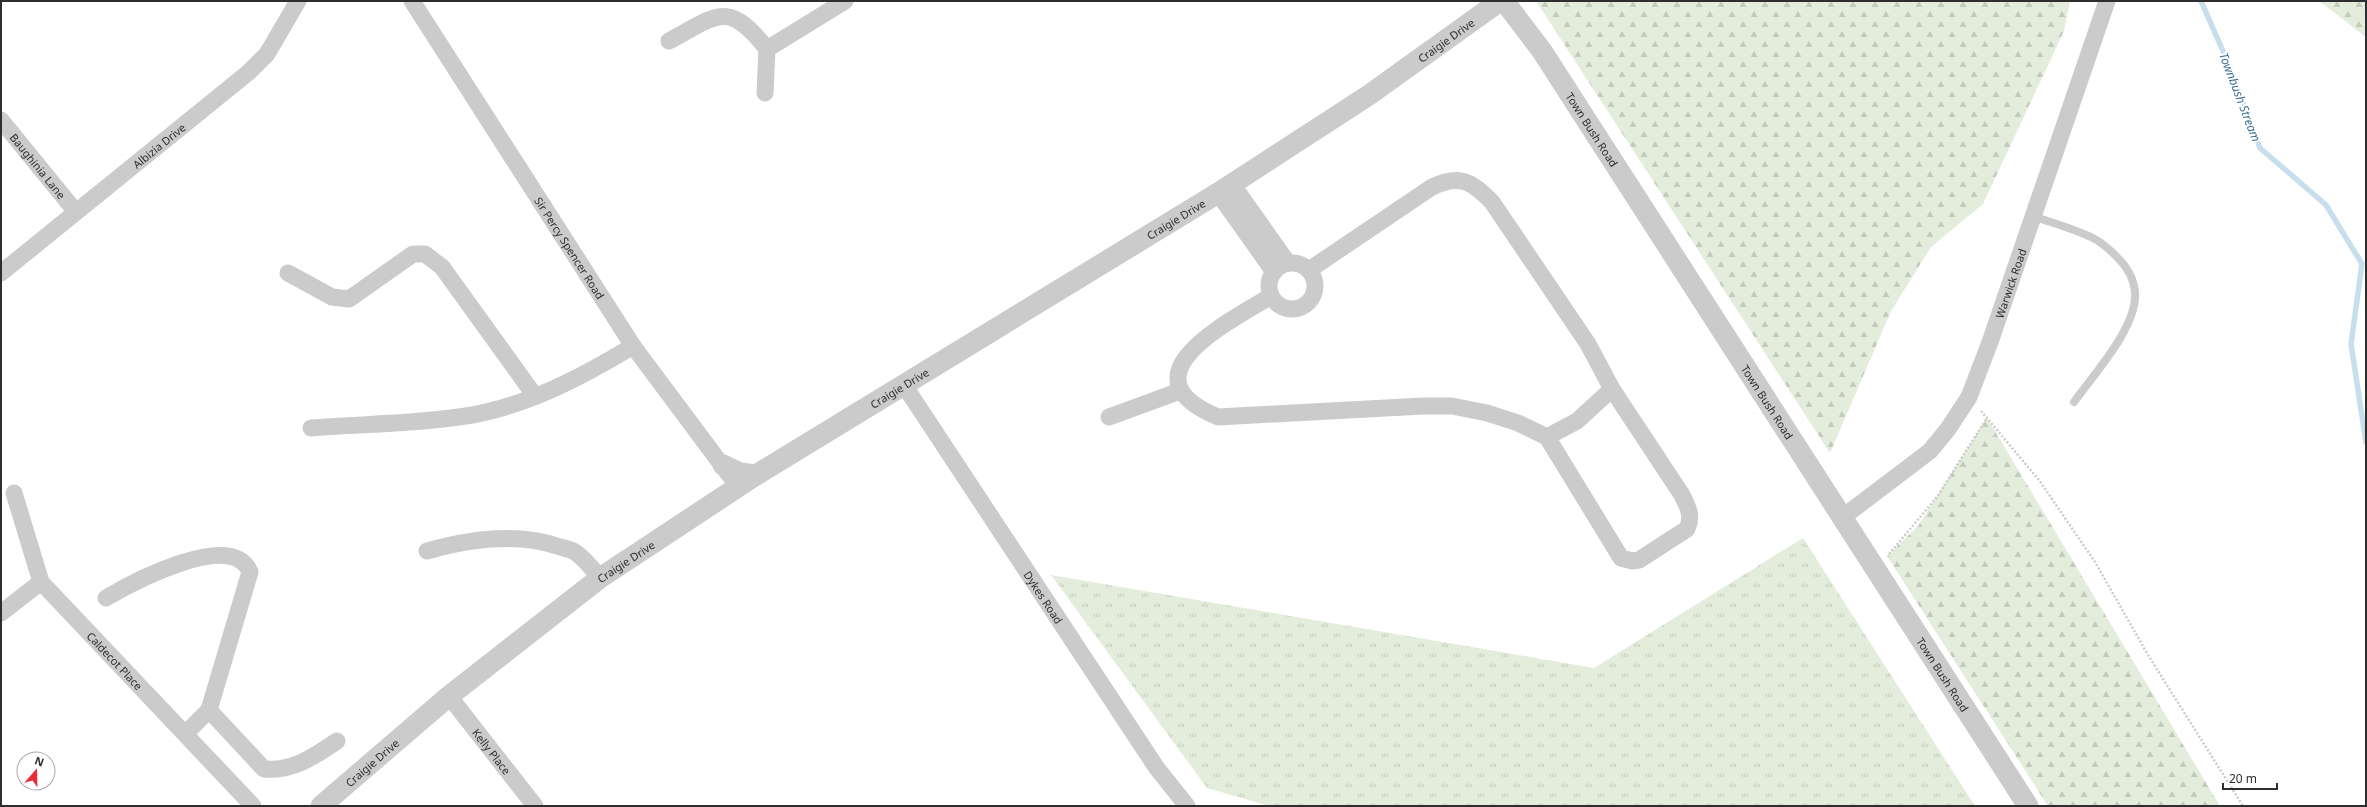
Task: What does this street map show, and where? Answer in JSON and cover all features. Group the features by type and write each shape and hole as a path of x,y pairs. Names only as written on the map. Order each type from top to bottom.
{"street":[{"name":"Albizia Drive","path":"1,273 249,72 267,54 298,1"},
{"name":"Sir Percy Spencer Road","path":"412,1 632,346 723,465 738,487"},
{"path":"767,48 845,1"},
{"name":"Craigie Drive","path":"321,806 449,696 600,578 756,475 1225,189 1369,95 1500,1"},
{"name":"Town Bush Road","path":"1504,1 1542,51 2028,806"},
{"name":"Warwick Road","path":"1843,518 1930,451 1969,397 1990,342 2106,1"},
{"path":"669,41 714,16 727,14 742,19 767,48 765,93"},
{"name":"Baughinia Lane","path":"1,120 76,212"},
{"path":"1271,296 1197,344 1181,364 1178,374 1180,391 1188,402 1197,409 1218,418 1452,406 1494,415 1518,423 1547,437 1621,558 1632,561 1639,560 1687,529 1691,521 1690,513 1682,495 1612,389 1588,344 1492,202 1477,187 1461,180 1446,181 1432,188 1309,270"},
{"path":"1225,189 1288,263"},
{"path":"1225,189 1274,272"},
{"path":"288,273 332,298 349,299 413,254 425,254 442,267 535,396"},
{"path":"1288,263 1298,264 1309,270 1314,280 1314,288 1310,300 1304,305 1288,308 1281,305 1271,296 1270,279 1279,267 1288,263"},
{"path":"311,428 466,416 494,410 552,390 632,346"},
{"name":"Dykes Road","path":"904,385 1156,767 1187,806"},
{"path":"1547,437 1577,421 1612,389"},
{"path":"1109,417 1180,391"},
{"path":"723,465 740,473 756,475"},
{"name":"Caldecot Place","path":"14,493 41,582 186,733 253,806"},
{"path":"426,551 481,540 502,538 531,540 574,551 590,565 600,578"},
{"path":"106,598 133,582 200,558 230,555 238,557 248,566 250,572 209,710 186,733"},
{"path":"1,613 41,582"},
{"name":"Kelly Place","path":"449,696 535,806"},
{"path":"209,710 264,769 272,770 307,761 337,741"}],"lane":[{"path":"2033,216 2093,238 2105,246 2121,261 2130,275 2135,291 2134,304 2121,335 2074,402"}],"path":[{"path":"1969,397 2039,480 2095,562 2148,655 2243,806"},
{"path":"1887,556 1937,496 1987,418"}],"green space":[{"path":"1536,1 2070,1 2064,31 1983,204 1931,247 1891,311 1830,453"},
{"path":"2319,1 2366,1 2366,37"},
{"path":"1987,418 2220,806 2048,806 1887,556 1918,526"},
{"path":"1803,538 1975,806 1269,806 1207,788 1051,575 1594,668"}],"waterway":[{"name":"Townbush Stream","path":"2201,1 2226,58 2260,148 2326,205 2362,264 2351,344 2366,442"}]}
